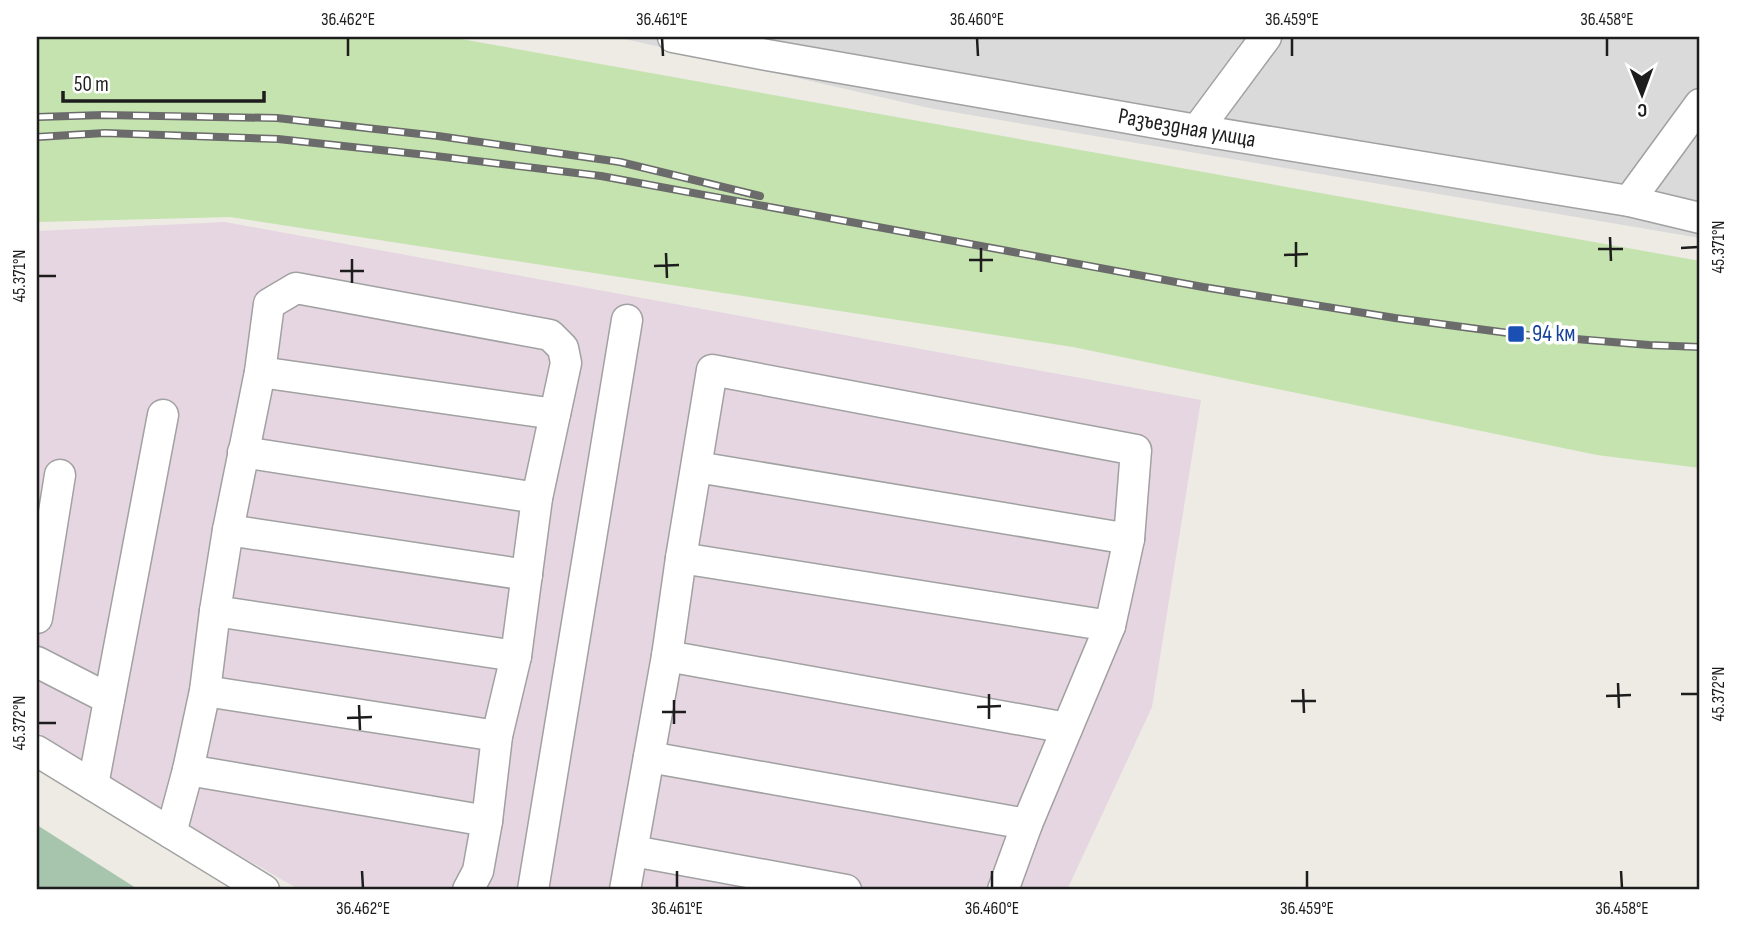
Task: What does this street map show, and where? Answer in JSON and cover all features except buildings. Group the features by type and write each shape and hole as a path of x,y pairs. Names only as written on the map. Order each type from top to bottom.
{"street":[{"name":"Разъездная улица","path":"673,37 774,46 1197,130 1629,201 1700,218"},
{"path":"1197,130 1266,37"},
{"path":"1629,201 1700,104"},
{"path":"171,833 205,691 228,530 260,372 269,304 296,288 550,335 563,348 566,363 537,498 516,656 497,736 478,871 468,890"},
{"path":"533,890 627,320"},
{"path":"625,890 667,656 712,370 1136,450 1129,540 1110,626 1027,824 1003,890"},
{"path":"260,372 555,414"},
{"path":"93,785 163,415"},
{"path":"243,452 537,498"},
{"path":"697,467 1129,540"},
{"path":"37,618 60,475"},
{"path":"228,530 527,575"},
{"path":"681,558 1110,626"},
{"path":"215,611 516,656"},
{"path":"667,656 1067,728"},
{"path":"37,662 109,699"},
{"path":"205,691 497,736"},
{"path":"37,751 264,890"},
{"path":"649,757 1027,824"},
{"path":"188,770 487,821"},
{"path":"633,850 846,890"}],"shaded area":[{"path":"616,37 1700,37 1700,238 929,108"},
{"path":"225,222 1201,400 1152,707 1067,890 300,890 154,806 37,732 37,231"}],"green space":[{"path":"37,37 450,37 1700,261 1700,468 1597,455 1073,347 230,217 37,222"},
{"path":"37,825 139,890 37,890"}],"railway":[{"path":"37,117 104,115 277,118 438,136 620,162 760,196"},
{"path":"37,137 105,133 278,139 601,176 1203,287 1395,318 1516,334 1700,347"}],"place":[{"name":"94 км","path":"1516,334"}]}
